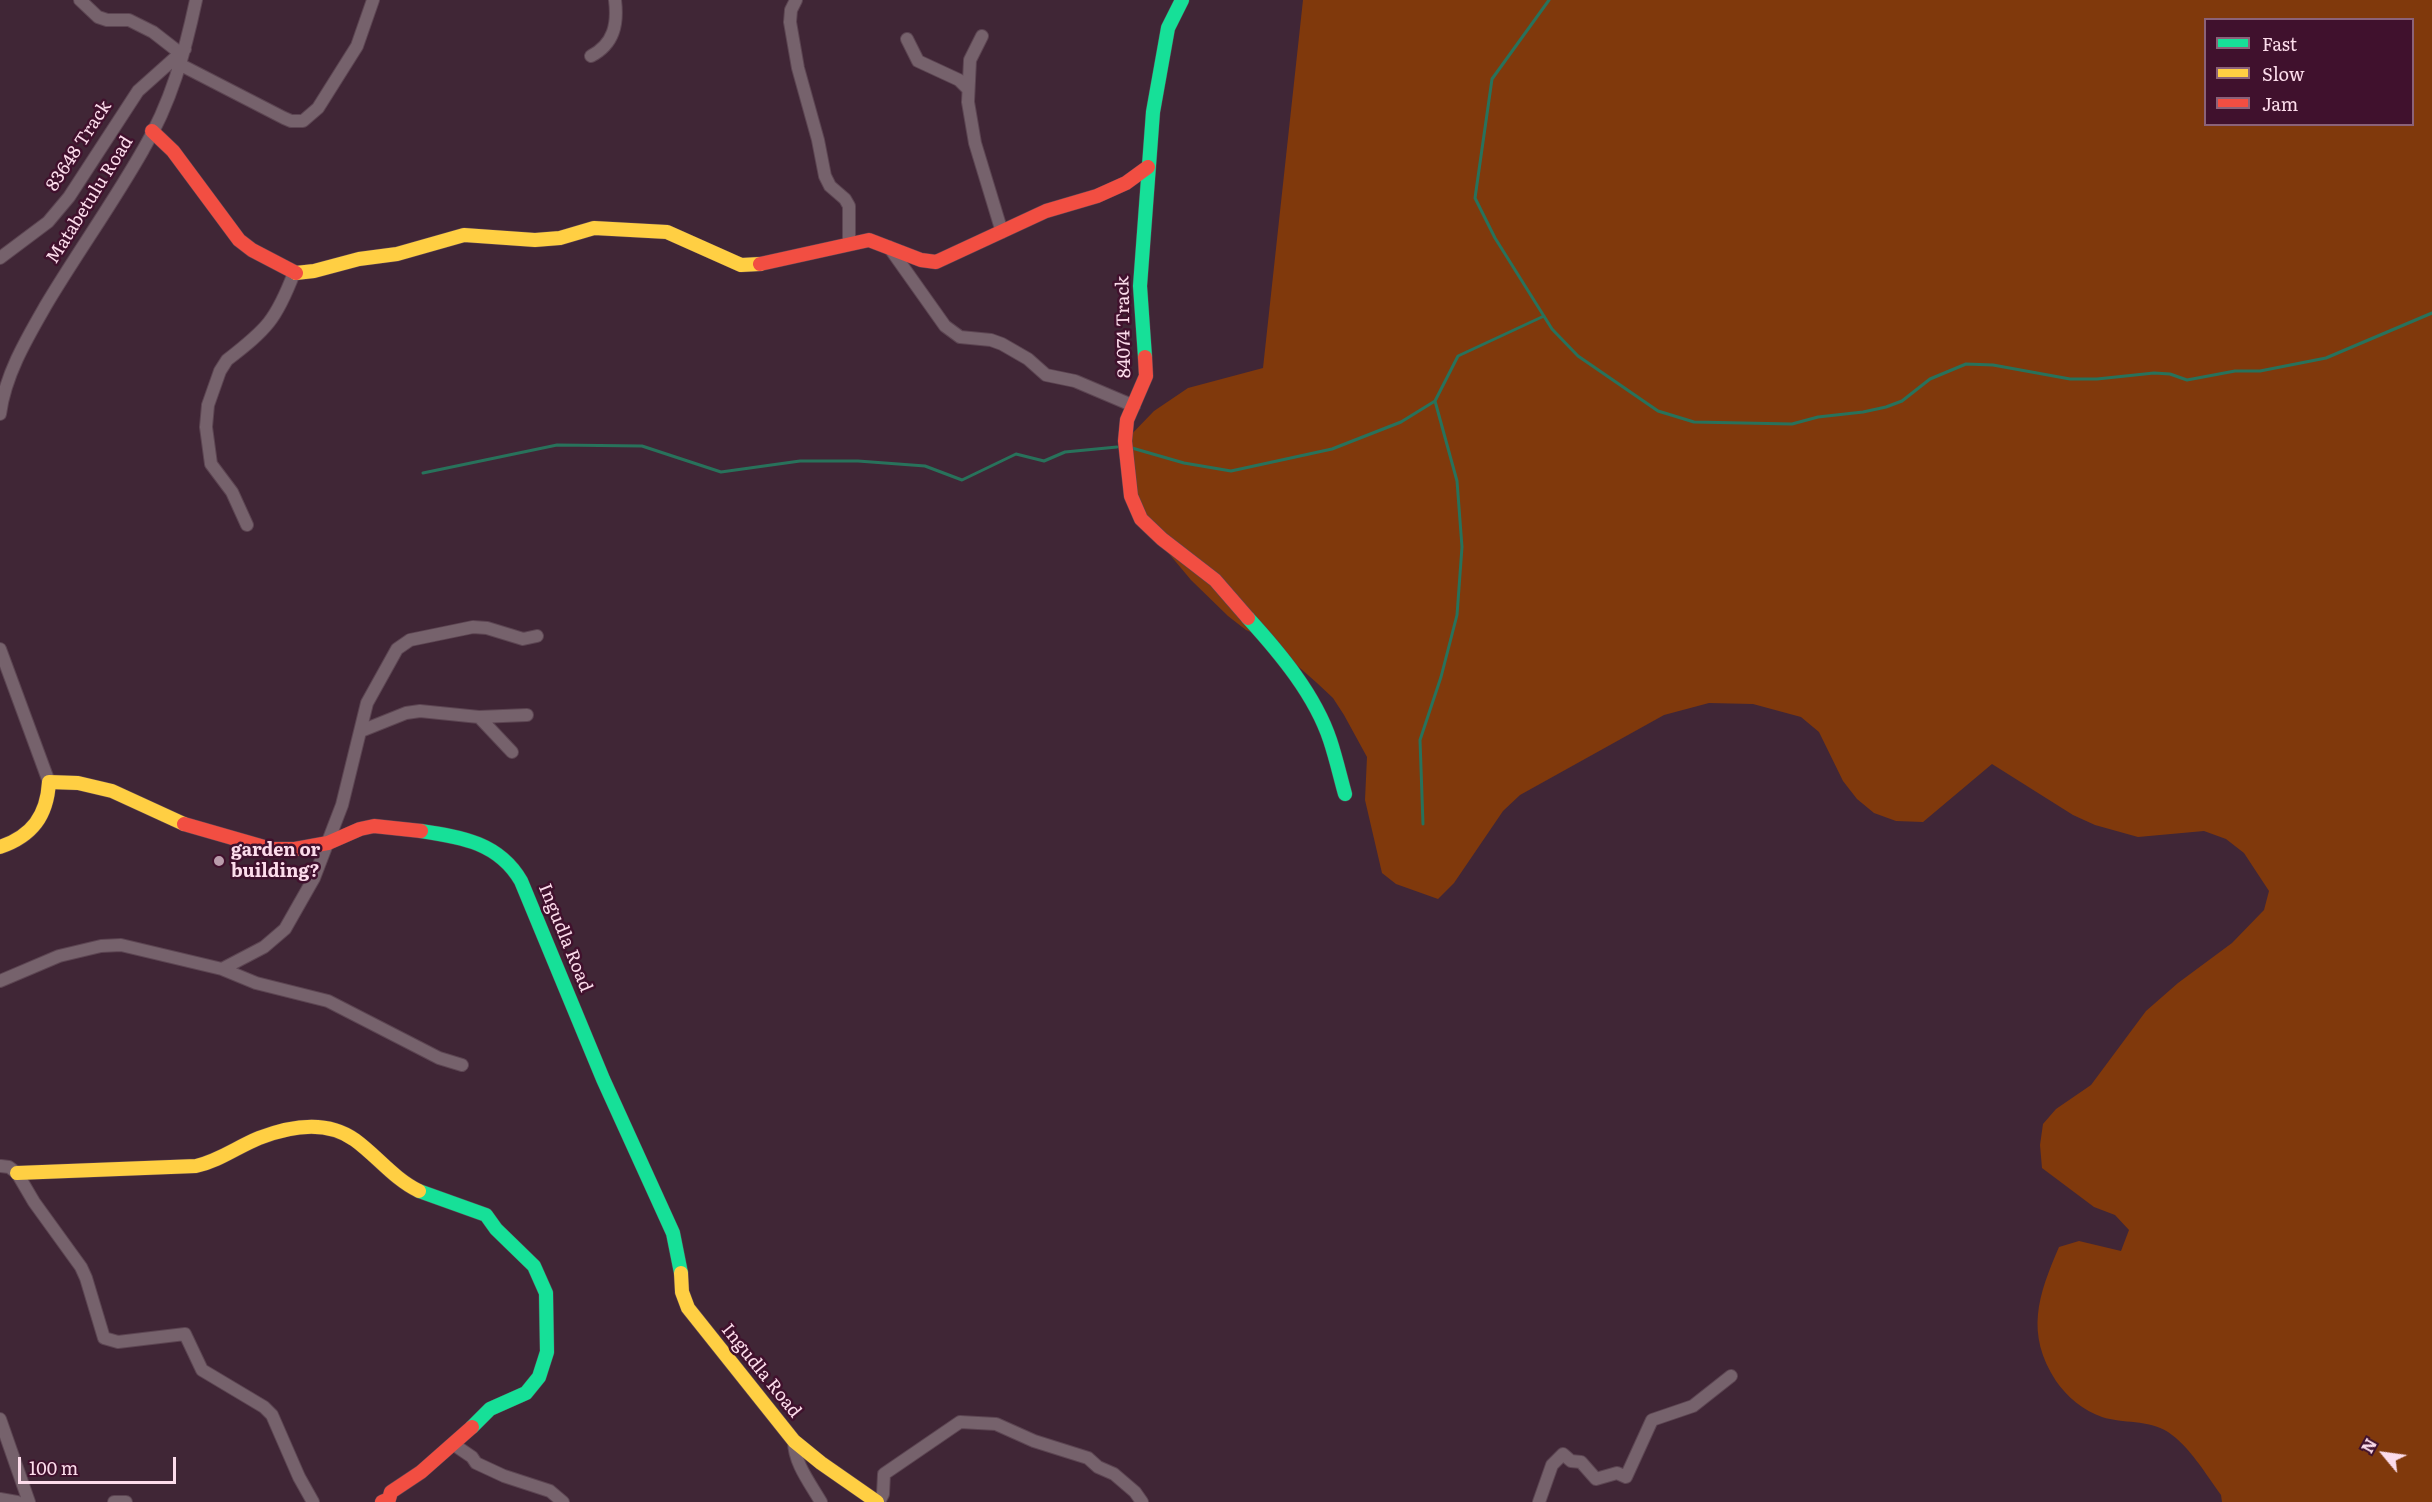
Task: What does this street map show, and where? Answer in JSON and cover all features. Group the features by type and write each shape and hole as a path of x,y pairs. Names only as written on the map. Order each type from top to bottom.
{"street":[{"path":"80,0 98,16 107,20 129,20 153,32 182,56 291,121 303,121 318,108 357,45 373,0"},
{"name":"Matabetulu Road","path":"0,414 7,385 28,335 153,131 182,56 196,0"},
{"path":"591,56 605,46 614,32 617,15 615,0"},
{"path":"796,0 791,9 790,22 798,68 827,182 849,206 849,243"},
{"name":"84074 Track","path":"1182,0 1168,28 1153,112 1140,286 1146,376 1127,420 1125,441 1131,496 1142,519 1162,539 1215,580 1267,639 1291,671 1312,703 1330,740 1345,794"},
{"path":"982,36 969,60 967,88 975,143 1002,232"},
{"path":"907,39 918,61 959,80 967,88"},
{"name":"83648 Track","path":"0,258 48,222 69,197 132,98 153,75 182,56"},
{"path":"153,131 173,151 239,240 252,250 294,273 314,271 359,259 397,254 464,235 535,240 560,238 594,228 667,232 682,237 729,261 754,266 869,240 921,260 936,262 1046,212 1097,196 1126,183 1148,166"},
{"path":"889,246 945,326 955,334 1002,344 1028,359 1046,375 1075,381 1134,406"},
{"path":"247,525 232,492 211,464 206,416 222,366 268,326 284,300 294,273"},
{"path":"222,969 264,947 285,929 314,878 350,779 368,703 397,649 410,640 473,627 487,627 523,639 537,636"},
{"path":"0,649 49,782 47,801 35,826 22,839 0,847"},
{"path":"361,731 413,712 429,711 479,717 527,715"},
{"path":"479,717 512,752"},
{"name":"Ingudla Road","path":"49,782 78,783 112,791 175,822 260,847 295,849 328,843 360,829 374,826 443,836 479,844 495,852 517,874 529,897 603,1079 673,1233 681,1266 682,1293 688,1308 794,1441 821,1464 878,1502"},
{"path":"0,981 59,956 101,946 121,945 222,969 256,983 328,1001 439,1058 462,1065"},
{"path":"17,1173 196,1166 210,1163 259,1138 288,1130 323,1126 354,1139 406,1184 418,1191 486,1215 496,1229 522,1252 539,1276 546,1293 548,1352 539,1377 526,1393 490,1409 481,1416 467,1434 421,1472 401,1483 391,1492 390,1499 382,1502"},
{"path":"0,1167 9,1167 17,1173 34,1202 81,1267 104,1338 118,1341 185,1334 202,1370 264,1407 272,1415 299,1478 313,1502"},
{"path":"1539,1502 1552,1465 1563,1454 1571,1461 1581,1462 1596,1479 1617,1473 1626,1477 1653,1420 1693,1406 1731,1376"},
{"path":"0,1419 29,1502"},
{"path":"878,1502 883,1494 884,1474 960,1422 996,1424 1026,1438 1088,1458 1098,1467 1114,1474 1136,1492 1142,1502"},
{"path":"794,1441 798,1462 821,1502"},
{"path":"453,1444 472,1457 476,1463 504,1476 550,1491 564,1502"},
{"path":"0,1499 17,1502"},
{"path":"114,1502 126,1502"}],"shaded area":[{"path":"1303,0 2432,0 2432,1502 2222,1502 2221,1495 2197,1461 2176,1438 2152,1425 2110,1419 2089,1411 2065,1392 2056,1381 2040,1347 2038,1314 2041,1298 2059,1247 2079,1241 2121,1251 2129,1230 2115,1215 2094,1207 2042,1168 2040,1145 2043,1124 2056,1109 2091,1085 2146,1011 2178,983 2232,943 2264,910 2269,891 2244,853 2226,839 2204,831 2138,837 2095,825 2073,815 1992,764 1923,822 1896,821 1874,813 1857,799 1843,781 1819,732 1801,717 1753,704 1709,703 1664,715 1520,795 1503,811 1454,883 1438,899 1396,884 1382,873 1365,800 1367,757 1333,698 1267,639 1246,630 1228,616 1191,580 1145,525 1125,441 1154,411 1188,388 1263,368"}],"waterway":[{"path":"1549,0 1492,79 1475,198 1495,238 1552,329 1578,356 1658,411 1694,422 1792,424 1818,417 1886,407 1902,401 1930,379 1966,364 1993,365 2070,379 2097,379 2154,373 2170,374 2187,380 2235,371 2260,371 2326,358 2432,313"},
{"path":"1132,448 1184,463 1231,471 1332,449 1401,422 1435,401 1458,356 1544,316"},
{"path":"1423,824 1420,740 1441,677 1457,615 1462,547 1457,481 1435,401"},
{"path":"423,473 557,445 642,446 721,472 800,461 858,461 925,466 962,480 1016,454 1044,461 1065,452 1117,447"}],"traffic: fast":[{"path":"1145,357 1140,286 1153,112 1168,28 1182,0"},
{"path":"1248,618 1284,660 1315,707 1330,740 1345,794"},
{"path":"421,831 465,839 491,850 512,868 521,881 603,1079 673,1233 681,1273"},
{"path":"419,1191 486,1215 496,1229 534,1266 546,1293 547,1352 539,1377 526,1393 490,1409 472,1427"}],"traffic: slow":[{"path":"296,273 314,271 359,259 397,254 464,235 535,240 560,238 594,228 667,232 741,265 760,264"},
{"path":"0,847 21,837 36,823 45,805 49,782 78,783 112,791 184,824"},
{"path":"17,1173 196,1166 283,1130 320,1127 344,1133 355,1140 394,1174 419,1191"},
{"path":"681,1273 682,1292 688,1308 794,1441 877,1502"}],"traffic: jam":[{"path":"152,131 173,151 239,240 252,250 296,273"},
{"path":"760,264 869,240 921,260 936,262 1046,211 1097,196 1126,183 1148,167"},
{"path":"1145,357 1146,376 1127,420 1125,441 1131,496 1141,519 1162,539 1215,580 1248,618"},
{"path":"184,824 271,849 295,849 328,843 360,829 374,826 421,831"},
{"path":"382,1502 389,1499 391,1492 421,1472 472,1427"}],"place":[{"name":"garden or building?","path":"219,861"}]}
